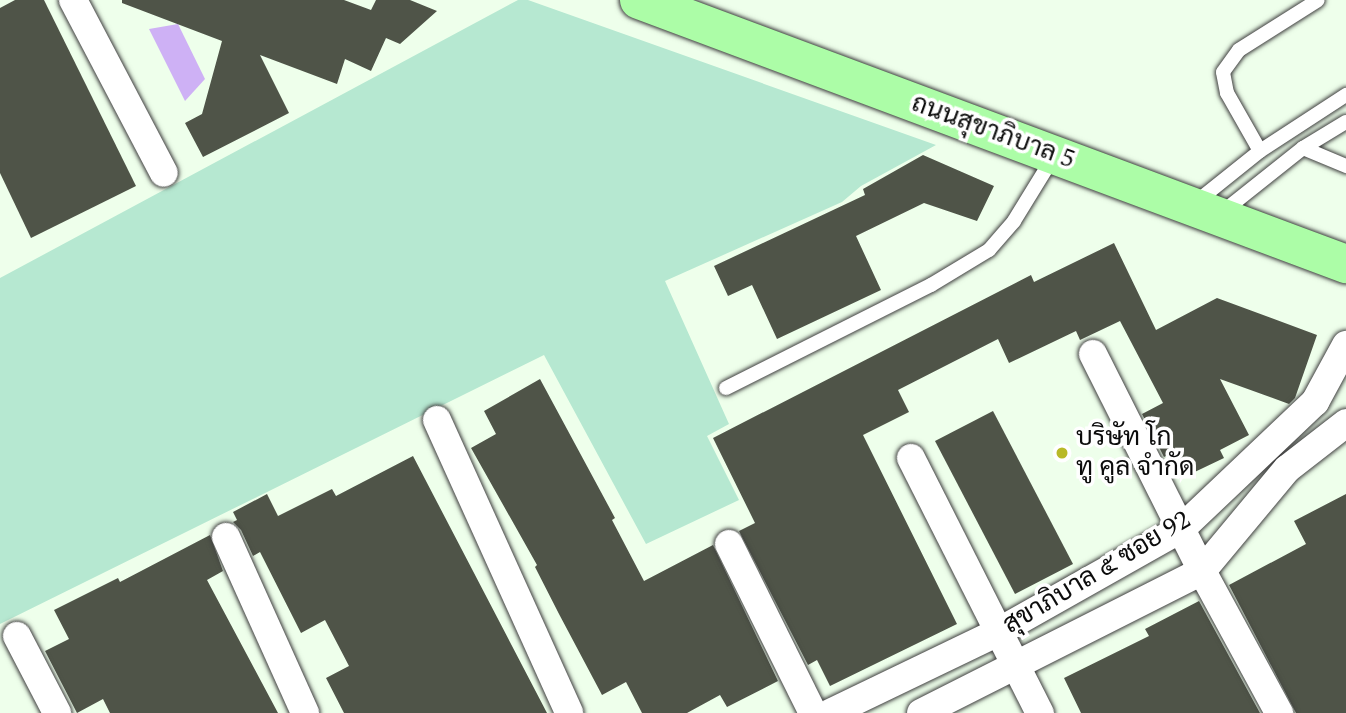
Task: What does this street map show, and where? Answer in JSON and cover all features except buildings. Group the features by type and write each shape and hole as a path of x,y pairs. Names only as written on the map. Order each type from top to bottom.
{"main road":[{"name":"ถนนสุขาภิบาล 5","path":"639,0 1346,264"}],"street":[{"path":"73,0 164,173"},
{"name":"สุขาภิบาล ๕ ซอย 92","path":"830,713 998,632 1181,529 1315,402 1346,345"},
{"path":"1093,354 1202,571 1279,713"},
{"path":"437,419 569,713"},
{"path":"921,713 1202,571 1287,469 1346,423"},
{"path":"911,458 1040,713"},
{"path":"226,537 305,713"},
{"path":"729,544 813,713"},
{"path":"17,636 57,713"}],"lane":[{"path":"1260,151 1227,93 1223,72 1240,50 1318,0"},
{"path":"1204,211 1260,151 1346,95"},
{"path":"1204,211 1346,121"},
{"path":"1303,148 1346,166"},
{"path":"726,388 931,285 989,250 1014,221 1055,155"}],"green space":[{"path":"518,0 528,0 936,145 861,186 842,202 665,281 729,424 707,436 739,500 646,544 544,355 0,624 0,278"}],"shaded area":[{"path":"178,24 205,79 185,101 149,29"}],"place":[{"name":"บริษัท โก ทู คูล จำกัด","path":"1062,453"}]}
